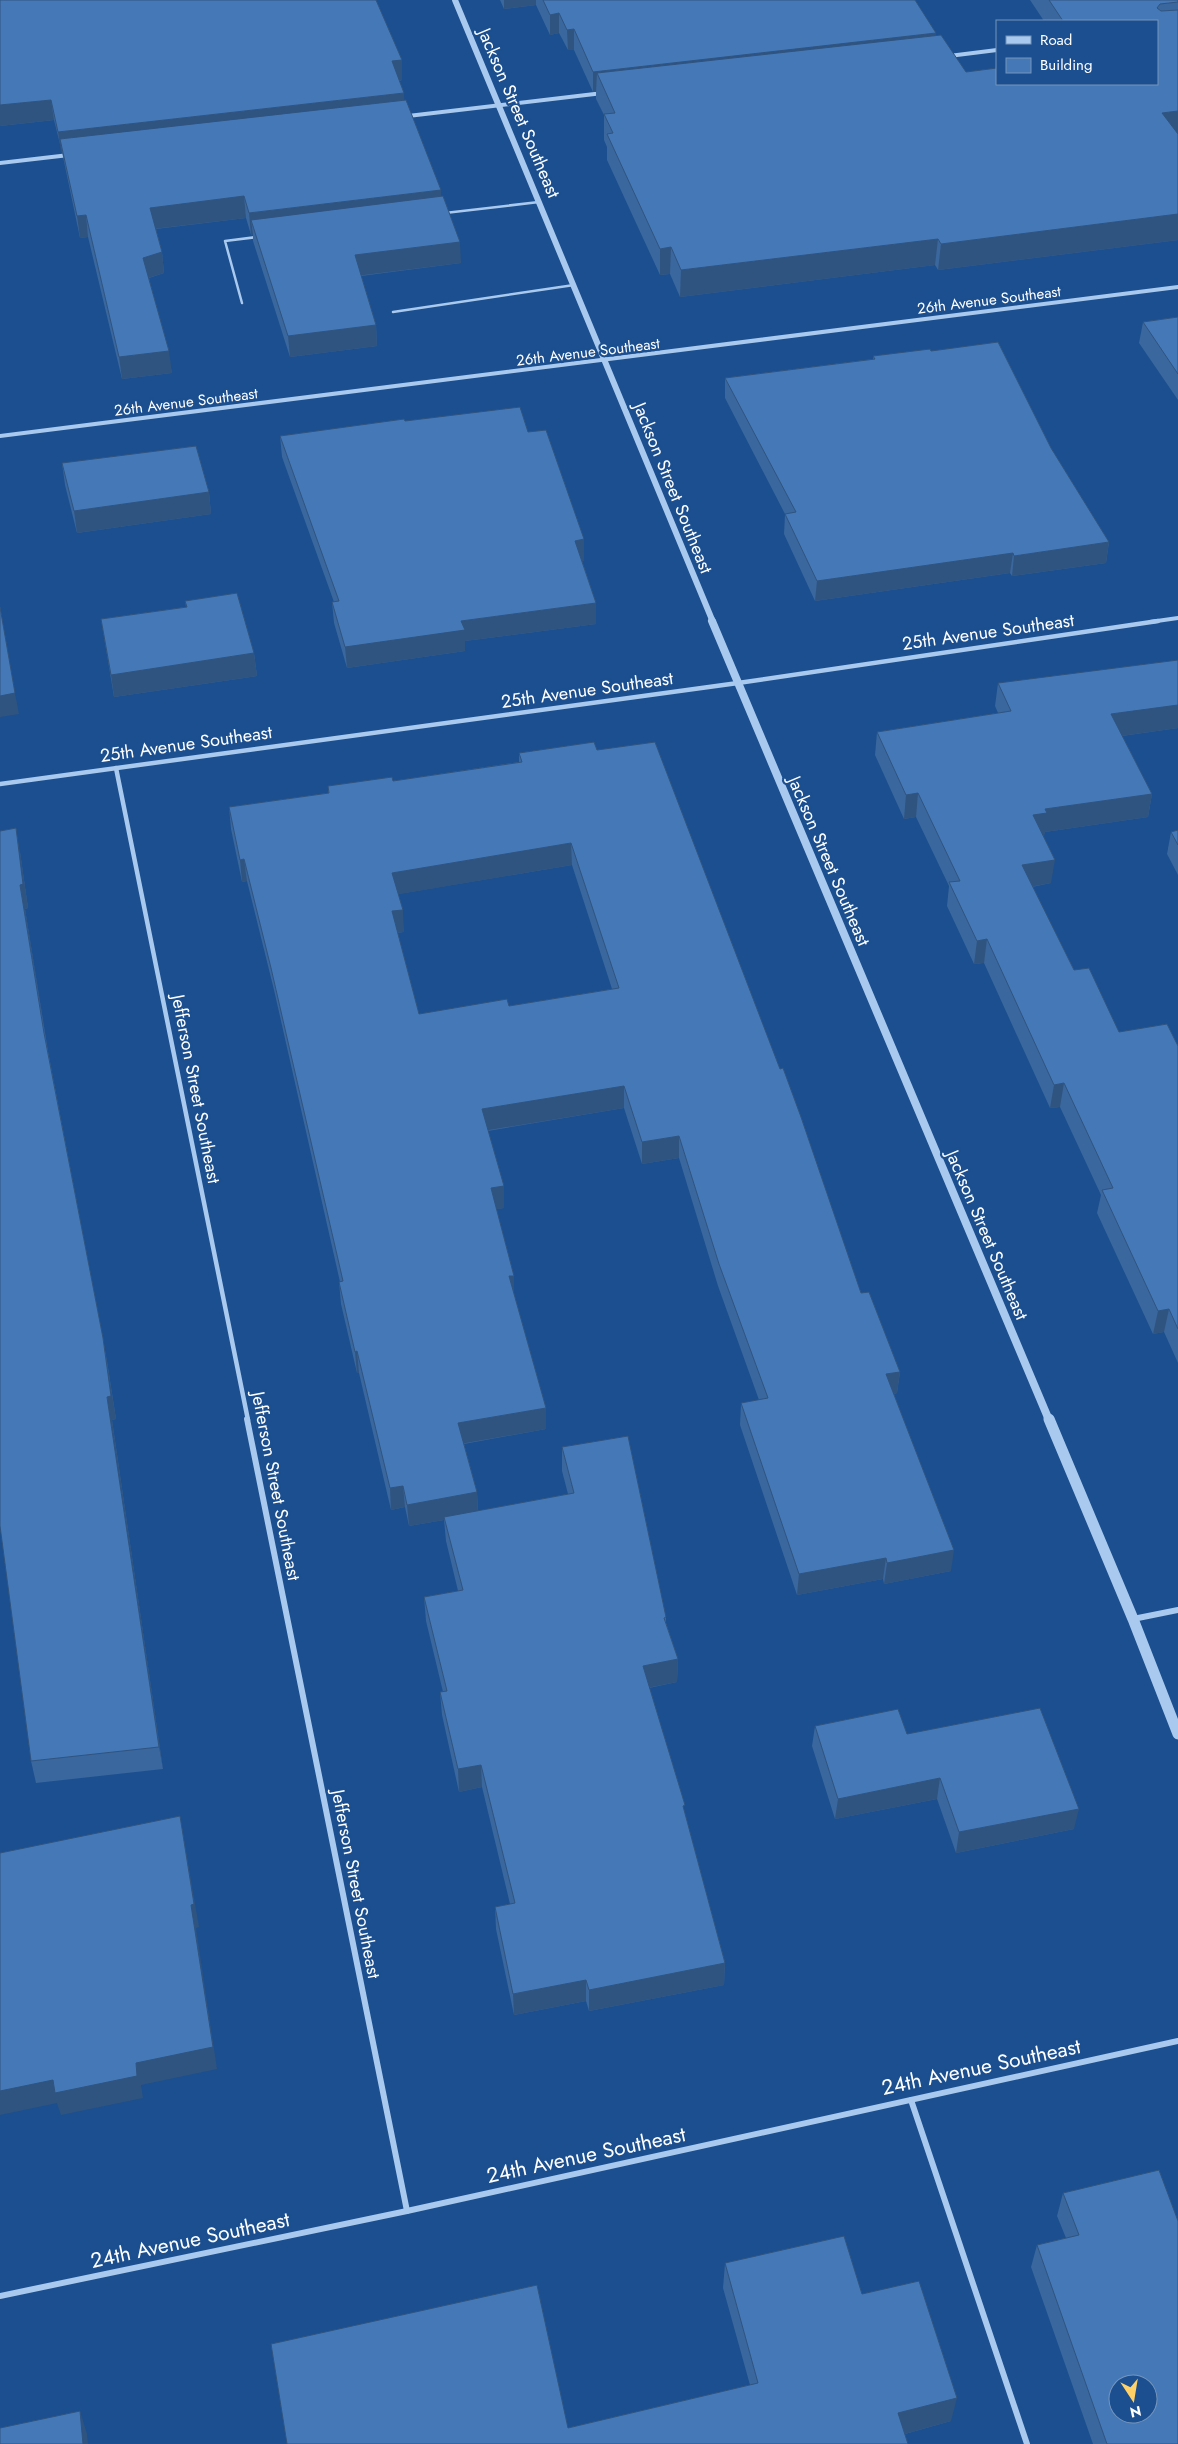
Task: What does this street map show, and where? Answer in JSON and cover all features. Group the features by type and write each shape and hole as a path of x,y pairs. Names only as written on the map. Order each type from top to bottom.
{"street":[{"name":"Jackson Street Southeast","path":"455,0 738,683 1133,1619 1178,1734"},
{"path":"947,56 996,50"},
{"path":"402,116 610,93"},
{"path":"0,163 78,154"},
{"name":"26th Avenue Southeast","path":"0,436 605,361 1178,287"},
{"name":"25th Avenue Southeast","path":"0,784 738,683 1178,618"},
{"name":"Jefferson Street Southeast","path":"116,768 407,2211"},
{"path":"1133,1619 1178,1610"},
{"name":"24th Avenue Southeast","path":"0,2296 407,2211 1178,2041"},
{"path":"911,2100 1027,2444"}],"lane":[{"path":"441,214 539,202"},
{"path":"242,303 226,241 265,236"},
{"path":"393,312 574,285"}],"building":[{"path":"0,0 376,0 402,60 392,61 404,93 58,132 51,100 0,105"},
{"path":"543,0 915,0 936,33 593,72 574,29 567,30 559,13 550,15"},
{"path":"1049,0 1178,0 1178,2 1160,4 1157,8 1161,11 1178,10 1178,111 1162,113 1178,134 1178,214 941,244 938,239 681,270 671,247 660,249 607,134 613,133 604,114 615,113 597,73 941,35 966,72 996,68 996,85 1158,85 1158,20 1062,20"},
{"path":"406,100 441,190 249,213 244,196 150,208 162,252 143,258 169,351 119,357 86,215 77,216 60,139"},
{"path":"443,196 460,242 355,255 376,325 288,336 251,220"},
{"path":"1178,317 1178,374 1143,322"},
{"path":"998,342 1051,448 1109,542 1014,556 1013,553 817,581 785,514 796,512 725,378 875,359 873,356"},
{"path":"520,407 528,432 546,430 584,539 575,541 596,603 461,621 465,630 345,647 332,602 339,601 280,436 404,419 405,421"},
{"path":"196,446 209,492 74,511 62,463"},
{"path":"237,593 254,653 111,675 101,619 187,607 185,601"},
{"path":"0,607 15,693 0,696"},
{"path":"1178,660 1178,705 1111,714 1152,794 1045,809 1047,813 1033,815 1055,860 1022,865 1074,970 1089,968 1119,1032 1167,1024 1178,1046 1178,1329 1169,1309 1158,1311 1102,1190 1113,1188 1064,1083 1054,1085 987,939 977,941 949,882 960,881 918,793 906,795 877,732 1011,711 998,683"},
{"path":"594,742 597,750 655,742 780,1069 783,1068 861,1293 869,1292 900,1372 886,1374 954,1550 887,1563 886,1558 799,1574 741,1403 768,1398 719,1264 679,1136 642,1142 624,1086 482,1109 504,1186 491,1188 514,1276 509,1276 546,1408 458,1423 477,1492 407,1505 403,1486 390,1488 357,1351 355,1352 339,1282 343,1281 271,968 244,859 240,860 229,807 329,793 328,786 392,777 393,781 522,762 519,753","holes":["571,843 619,988 509,1006 507,999 419,1014 392,911 403,910 392,873"]},
{"path":"16,828 23,884 20,885 44,1033 103,1338 111,1396 107,1397 159,1747 31,1761 0,1526 0,831"},
{"path":"1178,830 1178,845 1171,832"},
{"path":"628,1436 666,1617 664,1618 678,1659 643,1666 685,1805 683,1806 725,1963 589,1990 586,1980 513,1994 495,1907 515,1903 481,1765 458,1769 440,1692 447,1691 424,1597 463,1590 444,1517 574,1493 562,1447"},
{"path":"1040,1708 1079,1809 959,1832 940,1778 838,1799 815,1726 898,1709 907,1734"},
{"path":"180,1816 194,1904 191,1905 213,2047 136,2063 137,2076 55,2093 53,2080 0,2091 0,1853"},
{"path":"1159,2170 1178,2221 1178,2444 1107,2444 1037,2245 1079,2235 1063,2193"},
{"path":"844,2236 862,2294 919,2281 957,2398 898,2413 908,2444 287,2444 271,2344 537,2285 568,2428 758,2383 725,2263"},
{"path":"80,2411 83,2444 0,2444 0,2428"}]}
